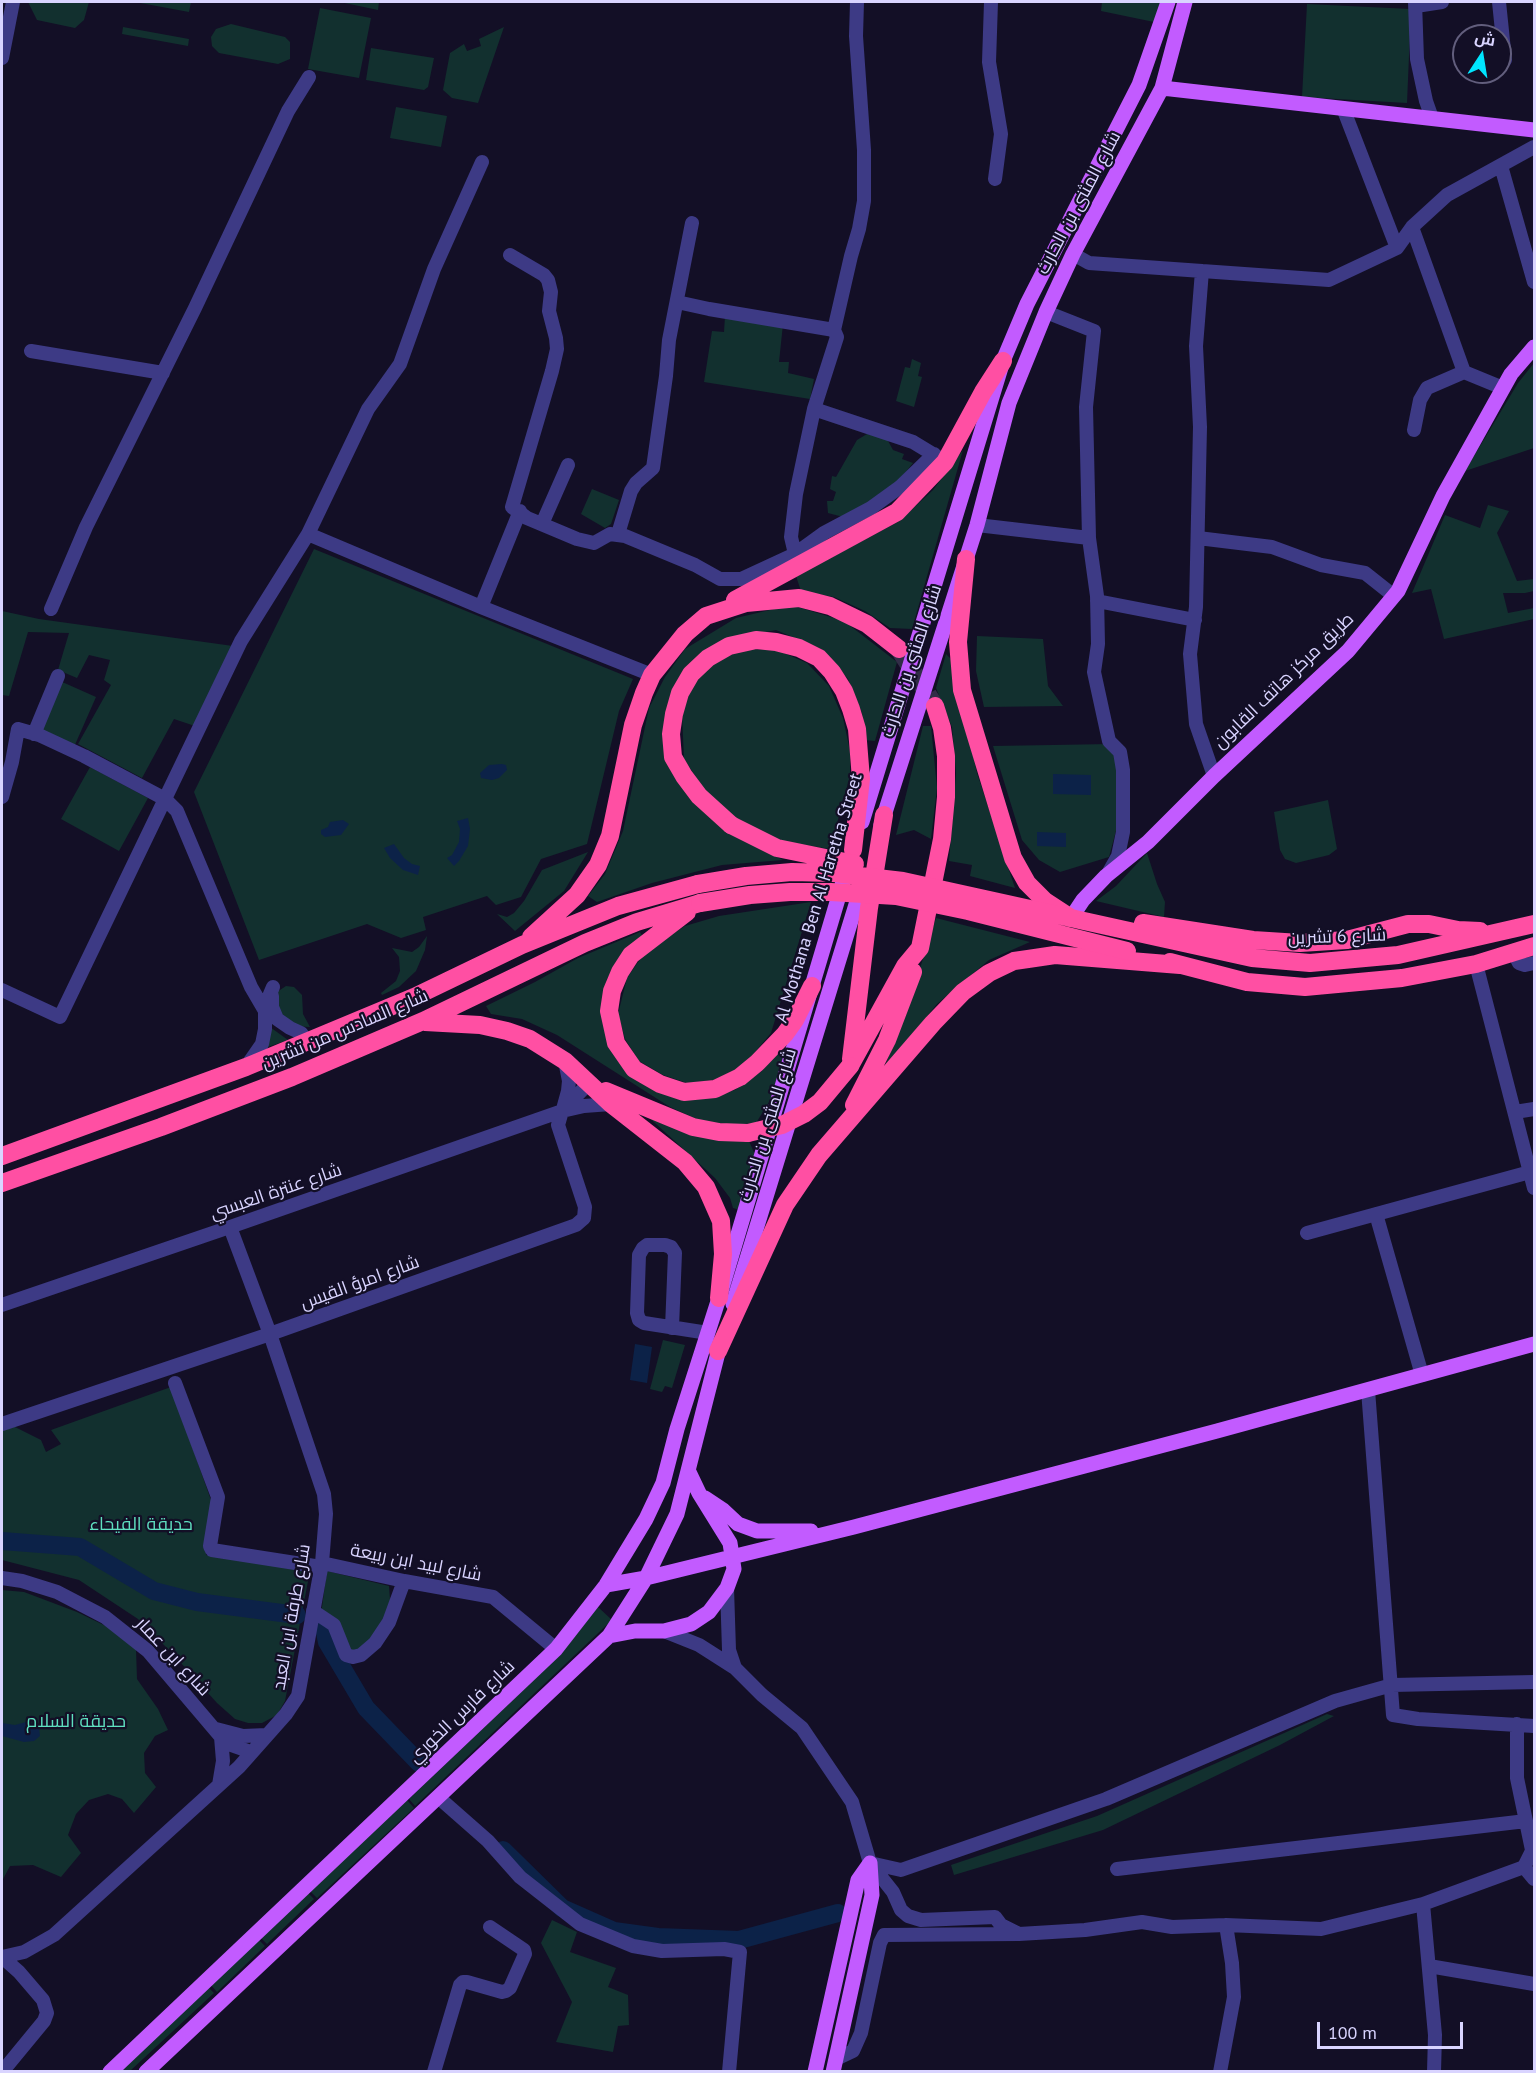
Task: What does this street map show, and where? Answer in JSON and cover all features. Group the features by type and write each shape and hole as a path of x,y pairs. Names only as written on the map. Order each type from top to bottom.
{"highway":[{"path":"522,945 577,895 598,865 610,836 633,725 644,693 652,675 685,634 706,616 897,512 940,458 1003,362"},
{"path":"966,559 958,642 962,690 981,756 1013,858 1027,883 1045,901 1078,919"},
{"path":"706,616 746,603 799,598 830,606 867,624 899,649"},
{"path":"853,850 861,779 857,729 844,691 832,672 819,658 799,648 776,642 756,640 729,646 708,658 691,674 680,693 671,734 673,757 699,796 731,825 777,848 905,872 975,896 1078,919 1119,920 1253,940 1300,943 1347,940 1408,924 1430,924 1458,930 1503,932"},
{"path":"847,1121 887,1040 920,948 942,839 946,797 946,756 942,728 935,706"},
{"path":"850,1066 868,908 884,814"},
{"name":"شارع السادس من تشرين","path":"2,1156 246,1067 414,997 522,945 618,906 698,884 780,873 834,873 903,881 975,896"},
{"name":"شارع السادس من تشرين","path":"2,1182 161,1127 292,1077 423,1021 585,943 637,922 700,903 750,895 790,892 896,896 968,911 1180,965"},
{"path":"700,903 631,955 612,991 609,1011 616,1042 634,1069 660,1084 684,1092 715,1089 740,1077 785,1034 795,1020 812,986"},
{"name":"شارع 6 تشرين","path":"1078,919 1252,958 1310,963 1398,955 1534,924"},
{"path":"718,1351 785,1206 819,1155 963,992 989,973 1014,961 1055,955 1180,965 1247,982 1305,987 1402,978 1476,964 1534,946"},
{"path":"589,1083 626,1101 693,1127 719,1132 748,1133 782,1125 804,1114 820,1102 850,1066 905,966 920,948"},
{"path":"423,1021 480,1025 530,1039 565,1061 611,1104 685,1162 697,1174 709,1192 721,1221 723,1237 719,1298"}],"main road":[{"name":"شارع المثنى بن الحارث","path":"958,509 1003,362 1027,304 1139,85 1168,2"},
{"name":"شارع المثنى بن الحارث","path":"718,1351 884,814 977,525 1009,403 1046,312 1073,254 1162,88 1185,2"},
{"path":"1162,88 1534,129"},
{"name":"طريق مركز هاتف القابون","path":"1078,919 1083,900 1106,876 1148,842 1214,776 1348,651 1398,591 1443,495 1511,374 1534,347"},
{"name":"Al Mothana Ben Al Haretha Street","path":"719,1298 958,509"},
{"name":"شارع فارس الخوري","path":"110,2072 556,1649 606,1585 646,1519 663,1483 677,1429 719,1298"},
{"path":"606,1585 646,1578 854,1527 1534,1344"},
{"path":"146,2072 609,1636 646,1578 677,1514 718,1351"},
{"path":"609,1636 635,1631 664,1631 691,1624 709,1612 727,1588 734,1569 730,1543 699,1493 689,1472"},
{"path":"699,1493 738,1524 757,1531 804,1530 829,1533"},
{"path":"870,1863 872,1895 834,2067 816,2069 858,1880 870,1863"}],"street":[{"path":"2,58 13,2"},
{"path":"795,554 791,537 796,494 814,409 837,337 834,330 864,201 864,150 856,36 857,2"},
{"path":"991,2 989,62 1001,134 995,179"},
{"path":"1432,118 1417,59 1415,4 1442,2"},
{"path":"1499,2 1501,24"},
{"path":"51,609 86,527 163,373 288,111 309,77"},
{"path":"1343,108 1396,248"},
{"path":"1073,254 1089,263 1329,280 1396,248 1412,227 1447,195 1534,147"},
{"path":"2,990 60,1017 241,641 308,534 368,409 400,364 434,269 482,162"},
{"path":"1501,166 1534,282"},
{"path":"618,534 631,491 653,468 669,340 692,223"},
{"path":"1412,227 1464,372"},
{"path":"510,255 544,275 548,280 551,292 549,311 556,338 552,371 512,507 528,518 577,539 594,543 610,534 618,534 695,565 720,579 741,579 795,554 824,533 871,508 940,458 913,442 814,409"},
{"path":"1202,271 1196,346 1200,427 1198,538 1195,620 1190,654 1196,724 1214,776"},
{"path":"677,302 834,330"},
{"path":"1046,312 1094,331 1086,407 1089,538 1097,601 1098,644 1094,672 1109,741 1120,752 1123,770 1123,832 1118,856 1106,876"},
{"path":"31,351 163,373"},
{"path":"1414,430 1420,400 1427,388 1464,372 1503,388"},
{"path":"542,524 568,465"},
{"path":"481,607 520,512"},
{"path":"977,525 1089,538"},
{"path":"308,534 481,607 652,675"},
{"path":"1198,538 1272,547 1321,565 1365,573 1394,596"},
{"path":"1097,601 1195,620"},
{"path":"34,734 58,676"},
{"path":"2,797 18,729 84,756 165,799 177,811 251,987 265,1011"},
{"path":"1514,952 1519,963 1525,965 1534,963"},
{"path":"1476,964 1534,1188"},
{"path":"246,1067 262,1044 265,1011 272,989 272,1007 278,1019 301,1033 306,1042"},
{"path":"562,1111 569,1081 565,1061"},
{"path":"562,1111 589,1083"},
{"name":"شارع عنترة العبسي","path":"2,1305 562,1111 584,1106 611,1104"},
{"path":"1515,1112 1534,1108"},
{"name":"شارع امرؤ القيس","path":"2,1424 270,1334 580,1223 586,1210 558,1130 558,1120 562,1111"},
{"path":"1307,1233 1530,1172"},
{"path":"1376,1214 1422,1375"},
{"name":"شارع طرفة ابن العبد","path":"2,1957 24,1952 54,1935 219,1786 293,1706 298,1696 321,1565 326,1515 324,1494 231,1227"},
{"path":"672,1328 675,1253 671,1247 665,1245 647,1245 639,1255 637,1317 644,1323 672,1328 708,1333"},
{"name":"شارع لبيد ابن ربيعة","path":"175,1383 218,1497 210,1546 212,1550 321,1565 493,1597 556,1649"},
{"path":"1368,1390 1393,1715 1418,1719 1534,1726"},
{"name":"شارع ابن عمار","path":"2,1578 22,1581 57,1592 90,1607 120,1627 148,1651 218,1733 231,1745 251,1752"},
{"path":"313,1611 334,1625 346,1655 353,1657 361,1655 375,1643 389,1622 404,1581"},
{"path":"727,1588 729,1650 735,1668"},
{"path":"664,1631 699,1645 735,1668 762,1695 802,1728 852,1802 870,1863 908,1916 921,1920 996,1917 1000,1924 1019,1934"},
{"path":"870,1863 901,1870 1106,1798 1335,1701 1392,1685 1534,1683"},
{"path":"834,2067 853,2051 861,2033 879,1943 884,1935 1019,1934 1085,1930 1142,1922 1172,1927 1226,1924 1321,1929 1423,1904 1524,1867 1533,1849 1517,1778 1517,1724"},
{"path":"219,1786 223,1761 218,1733 243,1736 267,1735"},
{"path":"438,1797 488,1841 520,1877 580,1924 633,1946 662,1951 724,1949 740,1952 729,2072"},
{"path":"1117,1869 1526,1821"},
{"path":"1524,1867 1534,1879"},
{"path":"1423,1904 1435,2035 1434,2072"},
{"path":"1220,2072 1234,1997 1226,1924"},
{"path":"434,2072 460,1985 467,1982 502,1992 506,1991 525,1954 524,1950 490,1927"},
{"path":"2,1957 19,1972 46,2004 47,2013 44,2021 2,2072"},
{"path":"1429,1966 1534,1984"}],"green space":[{"path":"28,2 89,2 84,20 75,28 37,20"},
{"path":"135,2 191,2 189,12"},
{"path":"340,2 379,2 378,10"},
{"path":"1102,2 1161,2 1154,22 1101,11"},
{"path":"1307,4 1411,9 1407,103 1302,97"},
{"path":"320,8 371,18 359,78 308,69"},
{"path":"231,24 285,37 290,42 290,59 278,64 219,53 212,46 211,37 216,29"},
{"path":"123,27 189,39 188,46 122,34"},
{"path":"504,27 478,103 452,98 443,90 450,53 464,44 467,51 481,46 479,39"},
{"path":"371,48 434,58 428,87 424,90 366,80"},
{"path":"396,107 447,116 441,147 390,138"},
{"path":"725,316 783,324 779,362 789,362 788,373 814,379 810,399 704,382 712,331 724,332"},
{"path":"912,359 921,363 918,376 922,377 914,407 896,401 905,367 910,368"},
{"path":"1534,363 1534,448 1465,471 1518,383"},
{"path":"867,434 887,439 893,450 904,454 902,459 913,463 900,479 847,518 828,513 827,501 833,501 836,492 830,489 832,476 836,477 857,440"},
{"path":"963,450 912,629 890,628 865,611 834,597 801,591 796,576 898,522 933,490"},
{"path":"592,489 619,500 611,524 605,528 581,514"},
{"path":"1488,505 1509,511 1497,533 1517,581 1534,579 1534,591 1503,593 1508,613 1534,608 1534,619 1444,639 1431,589 1412,593 1445,515 1480,528"},
{"path":"314,549 633,679 619,711 587,844 541,859 521,897 496,905 487,896 423,917 426,930 401,938 367,924 259,960 194,792"},
{"path":"791,605 844,621 897,662 875,741 864,740 862,713 848,679 821,649 776,630 729,639 702,655 664,745 735,836 783,860 722,865 652,883 597,902 588,896 605,874 623,831 649,708 665,677 685,649 736,618"},
{"path":"2,611 39,619 233,646 195,726 174,719 142,778 78,744 111,685 104,680 110,660 89,655 77,678 58,670 69,633 28,632 9,696 2,695"},
{"path":"977,636 1043,639 1048,686 1063,706 984,707 976,671"},
{"path":"745,649 777,650 807,663 829,686 843,718 850,751 850,776 830,849 775,840 733,818 705,791 684,759 682,715 692,684 717,660"},
{"path":"946,654 951,659 977,773 1015,888 970,876 972,865 949,861 956,773 952,727 936,688"},
{"path":"60,681 96,697 74,747 38,732"},
{"path":"923,726 931,726 937,788 931,839 914,830 896,835"},
{"path":"1112,744 1118,762 1117,827 1109,857 1060,872 1039,860 1022,840 993,746"},
{"path":"90,767 148,798 119,851 61,819"},
{"path":"1328,800 1337,849 1329,855 1296,863 1285,859 1280,850 1274,812"},
{"path":"588,852 564,891 515,931 497,914 507,917 514,913 524,901 542,870"},
{"path":"1147,853 1165,902 1164,917 1096,901 1116,886"},
{"path":"811,902 771,1033 751,1057 737,1069 714,1080 687,1083 663,1075 639,1061 625,1039 618,1014 627,978 652,947 685,926 719,916"},
{"path":"936,918 1030,942 989,960 937,1004 884,1069 914,987"},
{"path":"640,932 644,939 623,954 607,979 602,1008 619,1062 705,1098 735,1090 762,1071 777,1052 783,1056 771,1099 756,1123 732,1125 699,1120 670,1107 557,1035 522,1019 491,1014 486,1006 578,958"},
{"path":"427,936 425,950 416,971 399,987 382,995 381,993 396,981 400,971 399,957 392,948 412,952"},
{"path":"286,986 294,987 302,995 303,1014 310,1027 291,1026 280,1019 277,992"},
{"path":"270,1027 288,1040 262,1049"},
{"path":"631,1101 749,1141 755,1155 740,1210 733,1208 730,1198 715,1178"},
{"path":"663,1340 685,1345 672,1388 665,1386 662,1392 650,1389"},
{"name":"حديقة الفيحاء","path":"171,1387 212,1503 206,1555 310,1571 285,1701 277,1715 262,1723 248,1723 235,1719 138,1619 79,1580 2,1560 2,1547 23,1547 70,1553 71,1540 2,1535 2,1431 13,1426 41,1440 46,1452 61,1444 51,1430"},
{"path":"327,1571 389,1586 391,1613 367,1646 351,1653 321,1614"},
{"name":"حديقة السلام","path":"2,1590 24,1592 77,1612 110,1628 136,1649 137,1679 158,1709 168,1730 155,1736 144,1753 145,1773 156,1787 134,1813 122,1799 108,1794 89,1800 76,1814 68,1835 81,1853 61,1877 33,1865 10,1866 2,1881"},
{"path":"598,1607 612,1620 415,1806 409,1799 560,1655"},
{"path":"1327,1714 1334,1716 1280,1745 1103,1830 954,1875 951,1865 1097,1816"},
{"path":"407,1800 414,1808 317,1898 310,1891"},
{"path":"307,1892 314,1899 267,1944 260,1937"},
{"path":"552,1920 577,1932 570,1952 616,1968 608,1987 628,1995 629,2025 618,2026 613,2052 556,2042 572,2002 541,1943"},
{"path":"258,1939 265,1946 217,1992 210,1984"},
{"path":"207,1986 214,1993 130,2071 116,2072"}],"water":[{"path":"489,765 506,765 507,770 499,778 492,780 481,778 480,773"},
{"path":"1053,774 1091,775 1091,795 1053,794"},
{"path":"468,818 470,829 468,846 454,866 447,858 452,855 459,842 460,829 457,821"},
{"path":"343,820 349,824 341,835 325,837 321,834 321,830 328,827 330,822"},
{"path":"1037,832 1066,833 1066,847 1037,846"},
{"path":"394,844 404,858 420,866 418,875 403,870 390,858 384,848"},
{"path":"635,1344 652,1347 647,1383 630,1380"},
{"path":"26,1722 39,1728 40,1736 34,1741 24,1742 2,1736 2,1723 15,1725"}],"waterway":[{"path":"2,1541 80,1547 154,1591 197,1602 297,1615"},
{"path":"324,1628 327,1642 366,1708 419,1763"},
{"path":"503,1850 562,1908 614,1931 658,1937 739,1940 838,1913"}],"tunnel":[{"path":"899,649 935,706"}]}
